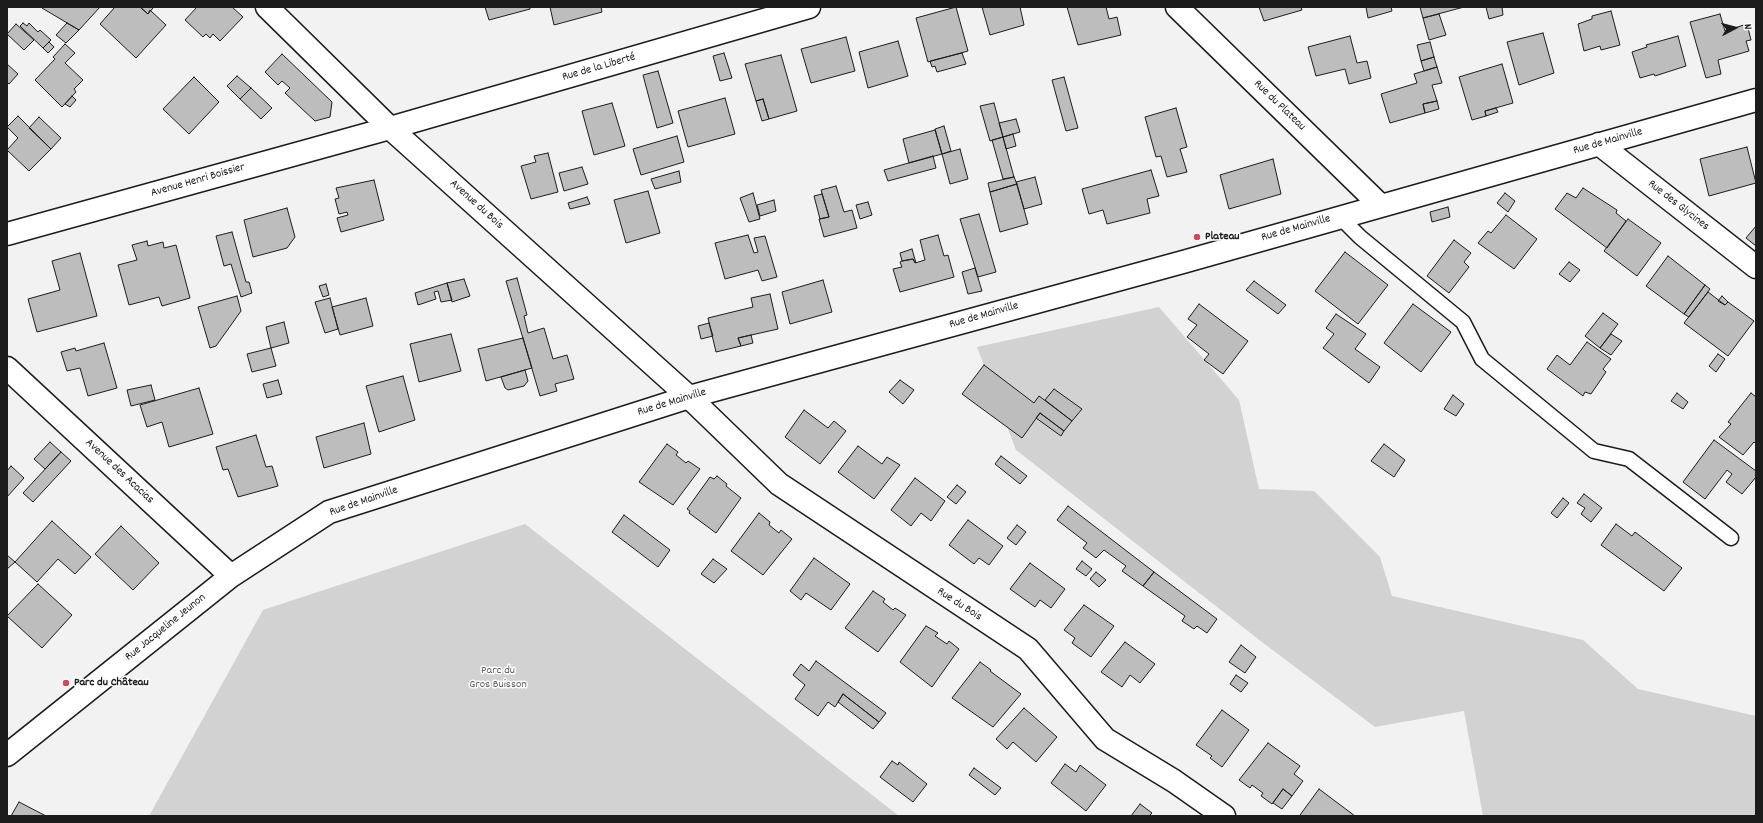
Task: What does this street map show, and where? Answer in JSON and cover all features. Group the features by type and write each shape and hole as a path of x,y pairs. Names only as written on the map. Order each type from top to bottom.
{"street":[{"name":"Avenue du Bois","path":"267,7 390,128 689,397"},
{"name":"Rue de la Liberté","path":"390,128 809,7"},
{"name":"Rue du Plateau","path":"1176,7 1380,205"},
{"name":"Rue de Mainville","path":"231,576 329,512 689,397 1183,262 1380,205 1756,100"},
{"name":"Avenue Henri Boissier","path":"7,234 390,128"},
{"name":"Rue des Glycines","path":"1599,144 1756,267"},
{"name":"Avenue des Acacias","path":"7,368 231,576"},
{"name":"Rue du Bois","path":"689,397 779,484 1028,649 1105,739 1174,782 1224,816"},
{"name":"Rue Jacqueline Jeunon","path":"7,755 231,576"}],"lane":[{"path":"1340,217 1360,237 1463,322 1482,359 1494,369 1594,451 1629,460 1731,538"}],"green space":[{"path":"1159,307 1239,400 1259,489 1314,491 1380,557 1392,596 1583,640 1638,689 1756,716 1756,816 1483,816 1464,711 1375,727 1262,642 1016,450 977,347"},
{"name":"Parc du Gros Buisson","path":"525,524 899,816 149,816 263,610"}],"building":[{"path":"100,7 79,30 42,8"},
{"path":"115,7 140,7 148,14 150,10 166,25 136,58 100,24"},
{"path":"140,7 153,7 153,8 148,14"},
{"path":"197,7 232,7 243,17 220,41 213,34 210,38 206,34 203,37 185,20"},
{"path":"485,7 530,7 530,9 489,20"},
{"path":"550,7 601,7 602,12 554,25"},
{"path":"956,7 968,51 928,62 916,18"},
{"path":"982,7 1020,7 1024,25 990,35"},
{"path":"1067,7 1106,7 1109,19 1117,17 1121,35 1078,45"},
{"path":"1259,7 1301,7 1302,10 1264,21"},
{"path":"1366,7 1391,7 1392,11 1368,18"},
{"path":"1420,7 1464,7 1423,18"},
{"path":"1486,7 1502,7 1503,15 1489,19"},
{"path":"1611,11 1620,45 1601,50 1600,46 1584,51 1578,24 1592,19 1592,16"},
{"path":"1439,14 1446,35 1429,40 1423,18"},
{"path":"1720,14 1725,31 1747,24 1751,40 1746,41 1749,51 1718,60 1721,74 1706,78 1690,22"},
{"path":"23,23 27,26 29,23 38,32 40,30 51,40 43,48 20,26"},
{"path":"67,23 79,30 66,43 56,35"},
{"path":"16,24 34,40 24,50 7,34"},
{"path":"1543,33 1554,73 1519,85 1507,42"},
{"path":"1350,36 1357,63 1367,61 1371,78 1349,84 1345,69 1316,76 1308,47"},
{"path":"1678,36 1686,66 1655,76 1654,74 1640,78 1632,52 1647,47 1646,45"},
{"path":"846,37 855,71 811,83 801,49"},
{"path":"898,41 908,76 868,88 859,52"},
{"path":"49,42 54,47 48,53 43,48"},
{"path":"1430,42 1434,57 1421,61 1417,45"},
{"path":"65,44 75,53 65,63 83,80 74,89 76,92 62,107 35,80 55,59 53,57"},
{"path":"724,53 732,78 720,81 713,56"},
{"path":"962,53 966,64 937,72 935,66 932,67 930,61"},
{"path":"282,54 332,102 330,117 315,121 285,93 290,88 282,81 278,85 265,72"},
{"path":"781,55 797,111 769,119 763,99 756,101 745,64"},
{"path":"1434,57 1437,67 1424,71 1421,61"},
{"path":"7,64 18,74 9,84 7,82"},
{"path":"1502,64 1513,103 1485,111 1486,116 1472,120 1459,77"},
{"path":"1437,67 1442,83 1432,85 1437,101 1423,104 1425,113 1390,123 1381,94 1417,83 1414,74"},
{"path":"658,71 673,123 657,128 643,75"},
{"path":"237,76 251,88 240,99 227,86"},
{"path":"194,77 219,102 189,134 163,109"},
{"path":"1064,77 1078,128 1066,131 1052,80"},
{"path":"251,88 272,108 261,119 240,99"},
{"path":"72,96 76,100 70,107 65,104"},
{"path":"725,98 735,134 688,147 678,111"},
{"path":"763,99 769,119 762,121 756,101"},
{"path":"1437,101 1439,109 1425,113 1423,104"},
{"path":"612,103 625,146 594,155 582,111"},
{"path":"994,103 1003,137 990,141 980,106"},
{"path":"1176,108 1187,147 1180,149 1187,172 1167,177 1161,156 1156,157 1145,117"},
{"path":"1496,108 1498,112 1486,116 1485,111"},
{"path":"18,116 51,149 29,171 7,150 18,138 7,127"},
{"path":"39,117 61,138 51,149 29,128"},
{"path":"1016,119 1020,132 1003,137 999,123"},
{"path":"944,126 951,151 942,154 935,129"},
{"path":"935,130 942,154 909,163 903,139"},
{"path":"1013,134 1016,146 1006,149 1003,137"},
{"path":"677,136 684,162 641,175 633,149"},
{"path":"1003,137 1014,177 1003,179 992,140"},
{"path":"1747,147 1756,183 1709,196 1700,159"},
{"path":"960,149 968,179 950,184 942,154"},
{"path":"548,153 558,192 531,199 521,166 536,162 534,156"},
{"path":"933,156 936,168 888,181 884,170"},
{"path":"1273,159 1281,194 1229,209 1220,175"},
{"path":"582,167 588,184 564,191 559,173"},
{"path":"1151,170 1159,196 1147,199 1150,213 1107,224 1103,210 1089,214 1082,189"},
{"path":"679,171 681,182 655,189 651,179"},
{"path":"1014,177 1017,184 990,192 988,183"},
{"path":"1035,177 1042,204 1024,209 1016,182"},
{"path":"374,180 384,220 341,232 337,218 348,215 347,212 339,214 335,199 339,198 336,188"},
{"path":"1017,184 1028,224 1000,232 990,192"},
{"path":"836,186 844,212 852,210 857,228 824,237 819,219 829,217 821,190"},
{"path":"1583,188 1617,210 1616,213 1626,221 1607,248 1555,209 1567,193 1576,198"},
{"path":"648,191 660,233 626,243 614,200"},
{"path":"753,193 760,219 749,222 740,198"},
{"path":"1505,193 1515,201 1508,212 1497,203"},
{"path":"822,194 829,217 820,219 814,196"},
{"path":"587,197 590,204 570,209 568,203"},
{"path":"774,200 776,211 760,216 757,205"},
{"path":"868,202 872,215 860,219 856,205"},
{"path":"1448,207 1450,217 1432,222 1430,212"},
{"path":"287,208 295,237 287,248 253,257 244,220"},
{"path":"979,214 996,272 978,277 960,219"},
{"path":"1506,215 1537,239 1514,269 1478,243 1488,231 1491,233"},
{"path":"1628,219 1661,243 1637,276 1604,251"},
{"path":"1756,226 1756,246 1746,238"},
{"path":"232,232 246,282 249,282 252,293 241,297 231,264 224,266 216,236"},
{"path":"748,235 754,253 758,252 754,238 765,236 777,277 762,281 758,270 725,279 715,243"},
{"path":"938,235 944,256 948,255 954,277 900,292 893,269 902,267 900,262 902,261 913,259 915,263 925,260 920,240"},
{"path":"1454,240 1471,253 1464,262 1469,267 1449,293 1427,276"},
{"path":"147,241 148,246 163,242 164,248 176,245 190,298 162,306 159,297 129,305 118,265 137,260 132,245"},
{"path":"912,249 916,263 913,259 902,261 900,253"},
{"path":"1345,252 1388,285 1358,324 1315,291"},
{"path":"80,253 97,316 37,332 28,299 60,290 52,261"},
{"path":"1668,256 1705,285 1684,314 1646,286"},
{"path":"1569,262 1580,270 1570,282 1559,274"},
{"path":"975,268 982,291 968,294 962,272"},
{"path":"517,278 527,315 524,316 528,333 544,328 553,359 567,355 574,379 555,384 557,391 540,396 506,281"},
{"path":"464,279 470,296 452,302 447,283"},
{"path":"823,280 832,312 790,324 782,292"},
{"path":"1254,281 1286,305 1278,314 1246,290"},
{"path":"447,283 452,300 441,302 438,291 434,292 436,299 418,305 415,293"},
{"path":"326,284 329,295 323,297 319,286"},
{"path":"1705,285 1710,289 1689,317 1684,314"},
{"path":"1708,292 1725,305 1728,302 1754,321 1728,356 1684,323"},
{"path":"770,294 778,329 738,338 741,346 716,352 708,318 753,307 751,298"},
{"path":"237,296 241,311 216,346 210,348 198,307"},
{"path":"1722,296 1728,302 1725,305 1718,301"},
{"path":"330,298 338,329 325,333 315,302"},
{"path":"366,298 373,326 340,335 332,307"},
{"path":"1199,304 1248,341 1223,374 1204,360 1209,354 1187,337 1197,325 1188,319"},
{"path":"1413,304 1451,332 1421,372 1384,343"},
{"path":"1603,313 1618,324 1600,348 1585,336"},
{"path":"1336,314 1366,334 1355,349 1380,367 1369,383 1323,348 1334,334 1326,328"},
{"path":"284,322 289,343 271,348 266,327"},
{"path":"709,323 713,336 701,339 698,326"},
{"path":"451,334 461,371 419,382 410,344"},
{"path":"1611,334 1622,341 1611,355 1600,348"},
{"path":"751,335 753,343 741,346 738,338"},
{"path":"523,338 532,368 486,381 478,349"},
{"path":"1587,342 1611,359 1603,369 1606,372 1591,394 1585,392 1583,396 1547,369 1557,355 1570,365"},
{"path":"104,343 117,388 88,396 80,368 67,371 61,352 75,348 76,351"},
{"path":"271,348 276,366 252,372 247,354"},
{"path":"1718,354 1725,359 1716,372 1709,366"},
{"path":"984,365 1034,403 1039,396 1072,421 1064,431 1040,413 1022,438 962,394"},
{"path":"525,370 528,381 524,386 508,390 505,388 501,377"},
{"path":"403,376 415,420 379,432 366,386"},
{"path":"278,380 282,394 267,398 263,384"},
{"path":"900,380 914,390 903,404 889,392"},
{"path":"151,385 155,400 131,406 127,390"},
{"path":"199,388 213,434 169,447 162,422 147,427 140,405"},
{"path":"1054,389 1082,409 1072,421 1045,400"},
{"path":"1677,393 1688,402 1683,409 1671,401"},
{"path":"1751,393 1756,397 1756,444 1754,442 1743,455 1719,437 1731,424 1728,422"},
{"path":"1453,395 1464,404 1456,416 1444,409"},
{"path":"804,410 828,428 834,421 846,431 820,464 785,437"},
{"path":"1040,413 1064,431 1061,436 1036,418"},
{"path":"364,423 371,454 324,468 316,437"},
{"path":"256,435 266,467 272,466 278,486 238,497 228,469 223,470 216,447"},
{"path":"1714,440 1756,471 1756,477 1742,494 1726,482 1732,474 1727,470 1705,499 1683,482"},
{"path":"50,442 61,452 45,469 34,459"},
{"path":"667,444 678,452 676,455 686,463 688,461 700,469 673,505 639,482"},
{"path":"1384,444 1405,460 1394,477 1371,461"},
{"path":"858,446 882,464 887,457 900,465 874,499 838,472"},
{"path":"61,452 71,461 33,502 23,493"},
{"path":"1001,456 1027,476 1020,484 995,464"},
{"path":"11,466 24,478 7,497 7,471"},
{"path":"717,476 727,484 726,486 741,498 716,533 689,513 690,511 687,509 710,477 714,479"},
{"path":"915,478 945,501 931,521 921,513 911,526 891,510"},
{"path":"957,485 966,492 956,504 947,497"},
{"path":"1584,494 1602,508 1591,522 1581,514 1585,508 1577,503"},
{"path":"1563,498 1569,503 1557,518 1551,513"},
{"path":"1068,506 1154,572 1143,586 1122,571 1126,566 1104,550 1096,558 1083,548 1087,543 1057,520"},
{"path":"759,513 770,522 769,525 779,533 781,530 792,539 763,575 731,551"},
{"path":"624,515 670,550 658,567 612,532"},
{"path":"968,520 1003,546 989,565 979,558 974,564 949,545"},
{"path":"52,521 91,557 75,574 58,559 37,582 15,562"},
{"path":"1616,524 1632,536 1635,532 1682,568 1664,591 1601,545"},
{"path":"1017,525 1026,532 1016,545 1007,538"},
{"path":"121,526 159,563 133,590 95,554"},
{"path":"7,555 15,562 7,569"},
{"path":"814,558 850,584 831,610 806,593 801,600 790,591"},
{"path":"713,559 727,569 714,583 701,574"},
{"path":"1082,561 1092,569 1086,576 1076,569"},
{"path":"1030,563 1065,589 1051,608 1040,600 1035,607 1010,589"},
{"path":"1096,572 1106,580 1099,587 1090,579"},
{"path":"1154,572 1217,619 1207,633 1197,626 1194,629 1182,621 1185,616 1143,586"},
{"path":"38,584 72,615 42,648 7,616"},
{"path":"873,591 885,599 883,602 893,610 895,608 906,615 878,652 845,628"},
{"path":"1084,605 1114,626 1091,657 1072,643 1075,638 1064,630"},
{"path":"926,626 938,633 935,636 947,644 949,641 959,649 932,687 900,662"},
{"path":"1125,642 1155,664 1140,683 1130,675 1122,687 1101,672"},
{"path":"1241,645 1256,657 1245,673 1229,662"},
{"path":"816,661 886,713 879,722 843,694 835,707 828,702 818,716 795,699 805,685 793,675 801,664 809,671"},
{"path":"980,662 1021,694 993,727 952,698"},
{"path":"1236,675 1248,683 1241,692 1230,684"},
{"path":"843,694 879,722 873,729 838,702"},
{"path":"1024,708 1057,737 1036,762 1013,742 1007,749 996,739"},
{"path":"1222,710 1249,730 1222,767 1210,758 1212,756 1196,745"},
{"path":"1268,743 1300,766 1294,774 1303,781 1292,796 1283,789 1272,804 1261,796 1263,793 1252,785 1250,788 1239,780"},
{"path":"892,761 898,765 899,762 927,784 913,802 880,777"},
{"path":"1065,764 1076,772 1080,765 1106,785 1086,811 1051,783"},
{"path":"974,768 1001,788 995,795 969,775"},
{"path":"1283,789 1292,796 1282,809 1273,803"},
{"path":"1319,789 1355,816 1301,816 1300,815"},
{"path":"19,802 46,816 11,816"},
{"path":"1140,804 1152,813 1150,815 1152,816 1131,816"}],"place":[{"name":"Plateau","path":"1197,237"},
{"name":"Parc du Château","path":"66,683"}]}
